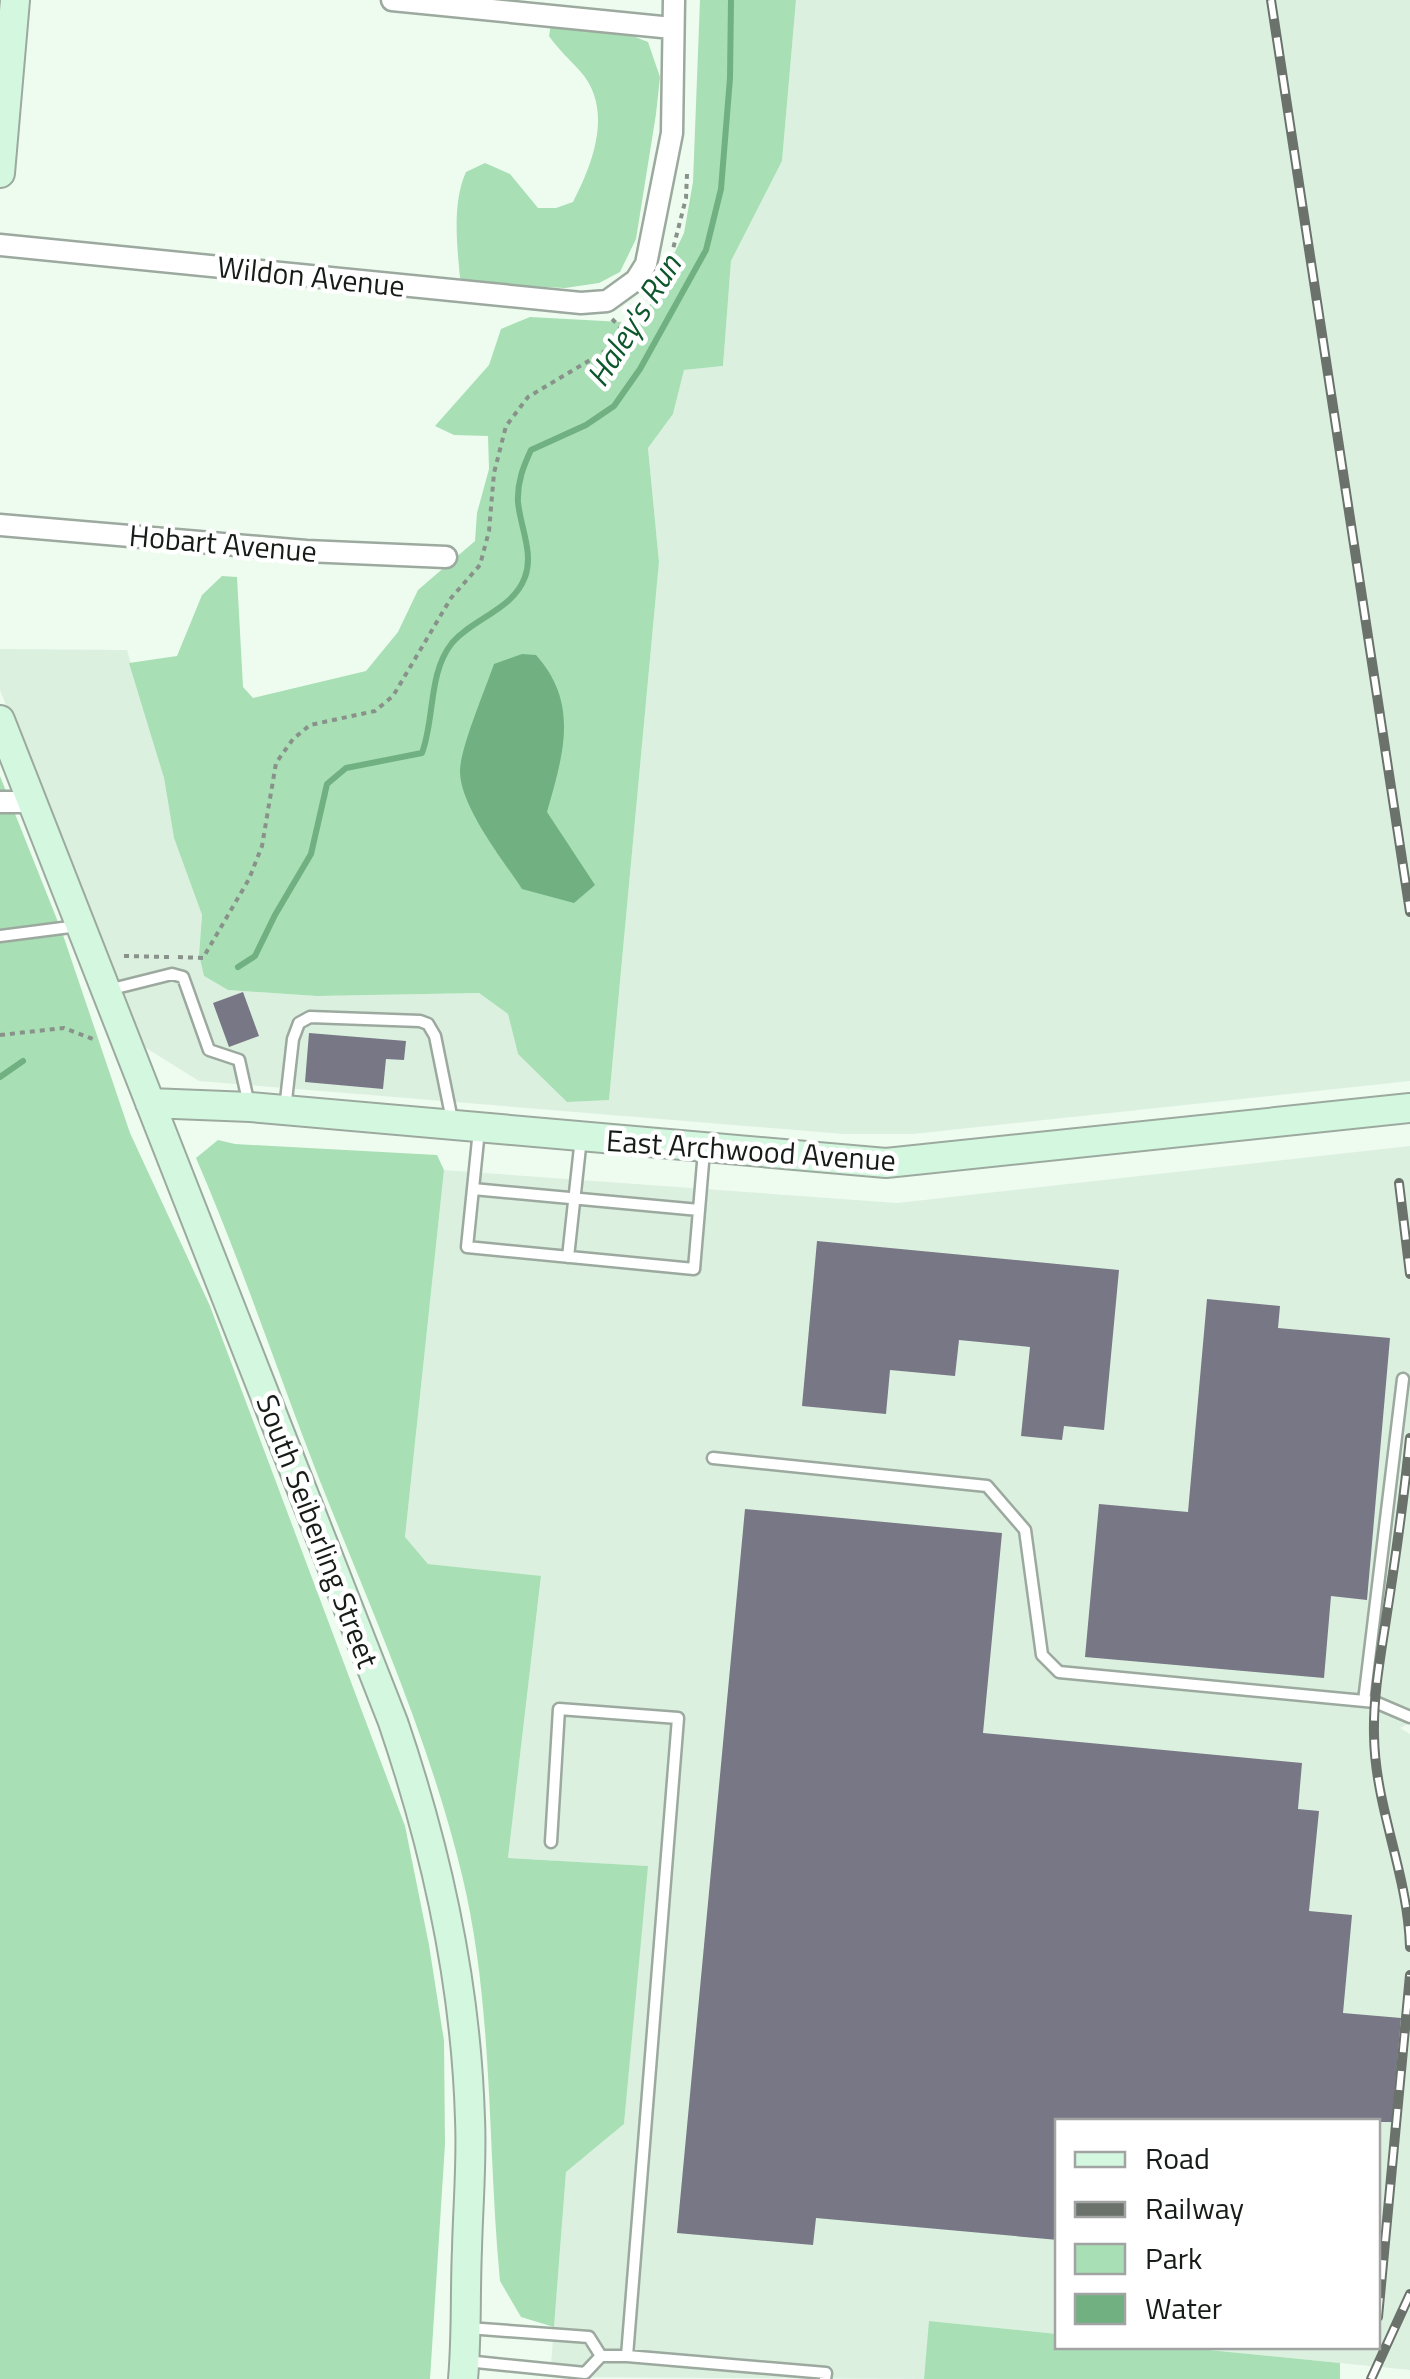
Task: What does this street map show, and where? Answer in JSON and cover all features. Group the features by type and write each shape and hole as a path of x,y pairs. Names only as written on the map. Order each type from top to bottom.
{"main road":[{"path":"0,173 15,0"},
{"name":"South Seiberling Street","path":"0,720 393,1722 436,1861 456,1965 468,2068 468,2328 464,2370"},
{"name":"East Archwood Avenue","path":"150,1103 250,1107 852,1162 920,1161 1410,1108"}],"street":[{"path":"392,0 672,28 674,0"},
{"name":"Wildon Avenue","path":"0,245 581,303 603,302 636,280 646,264 672,133 672,28"},
{"name":"Hobart Avenue","path":"0,526 306,551 446,557"},
{"path":"0,802 32,802"}],"lane":[{"path":"0,936 82,926"},
{"path":"107,990 172,974 183,976 210,1050 240,1060 250,1107"},
{"path":"285,1110 293,1038 300,1023 310,1017 428,1024 466,1127 473,1190 467,1246 694,1269 704,1149"},
{"path":"568,1256 581,1138"},
{"path":"473,1190 699,1210"},
{"path":"1364,1701 1403,1379"},
{"path":"713,1458 987,1486 1025,1530 1042,1655 1059,1672 1375,1702 1410,1717"},
{"path":"551,1842 559,1709 678,1718 626,2356"},
{"path":"468,2328 589,2337 601,2356"},
{"path":"464,2370 585,2373 601,2356 626,2356 826,2372 826,2379"}],"path":[{"path":"124,956 204,958 249,879 262,846 276,763 293,739 310,726 375,711 394,696 451,598 480,565 490,531 494,473 506,426 528,397 616,344"},
{"path":"0,1035 64,1028 92,1039"}],"shaded area":[{"path":"796,0 1410,0 1410,1081 913,1134 844,1134 199,1081 138,1043 0,690 0,649 127,650 164,778 174,838 202,915 199,955 204,976 228,990 317,996 479,993 508,1014 518,1054 609,1100 659,562 648,448 673,414 684,370 723,366 731,261 782,161"},
{"path":"1410,1146 1410,1723 1400,1728 1410,1734 1410,2370 1199,2349 1380,2349 1380,2119 1055,2119 1055,2334 930,2321 924,2379 550,2377 566,2172 624,2124 647,1866 508,1858 541,1577 428,1564 405,1537 444,1170 897,1203"}],"green space":[{"path":"700,0 796,0 782,161 731,261 723,366 684,370 673,414 648,448 659,562 609,1100 567,1102 518,1054 508,1014 479,993 317,996 228,990 204,976 199,955 202,915 174,838 164,778 129,663 177,656 202,595 222,576 237,577 243,687 253,698 366,671 398,632 418,590 475,541 477,513 489,469 488,436 454,435 435,426 489,365 501,329 530,317 641,323 684,233 693,182"},
{"path":"551,24 620,31 648,42 660,77 636,239 620,272 599,283 565,288 471,283 460,278 457,238 457,210 466,172 485,163 510,174 538,208 556,208 573,202 593,153 596,102 580,71 549,36"},
{"path":"0,776 62,932 130,1133 210,1306 405,1826 444,2041 445,2144 430,2379 0,2379"},
{"path":"218,1140 437,1155 444,1170 405,1537 428,1564 541,1576 508,1858 648,1866 624,2124 566,2172 554,2327 521,2317 500,2281 485,2026 462,1875 416,1723 196,1158"},
{"path":"929,2321 1055,2334 1055,2349 1199,2349 1340,2363 1340,2379 924,2379"}],"water":[{"path":"522,654 536,655 550,673 563,711 562,750 547,812 595,885 574,903 522,889 483,832 462,784 464,747 494,664"}],"building":[{"path":"243,992 259,1036 229,1047 213,1003"},
{"path":"309,1033 406,1041 404,1060 386,1059 383,1089 305,1082"},
{"path":"817,1241 1119,1270 1104,1430 1064,1426 1062,1440 1021,1436 1030,1347 959,1340 955,1376 890,1370 886,1414 802,1406"},
{"path":"1207,1299 1280,1306 1278,1328 1390,1338 1367,1600 1331,1596 1324,1678 1085,1657 1099,1504 1188,1512"},
{"path":"745,1509 1002,1533 983,1733 1302,1763 1298,1809 1319,1811 1309,1911 1352,1915 1343,2013 1401,2018 1392,2122 1055,2119 1055,2240 816,2218 813,2245 677,2233"}],"waterway":[{"name":"Haley's Run","path":"238,967 255,956 311,854 327,784 346,768 422,753 444,655 461,634 502,606 519,588 528,559 518,488 531,450 586,425 614,406 640,369 706,250 721,189 730,78 731,0"},
{"name":"Haley's Run","path":"0,1077 23,1061"}],"railway":[{"path":"1271,0 1410,912"},
{"path":"1399,1183 1410,1274"},
{"path":"1410,1438 1378,1674 1374,1735 1380,1789 1404,1893 1410,1947"},
{"path":"1380,2296 1410,1975"},
{"path":"1371,2379 1410,2294"}]}
